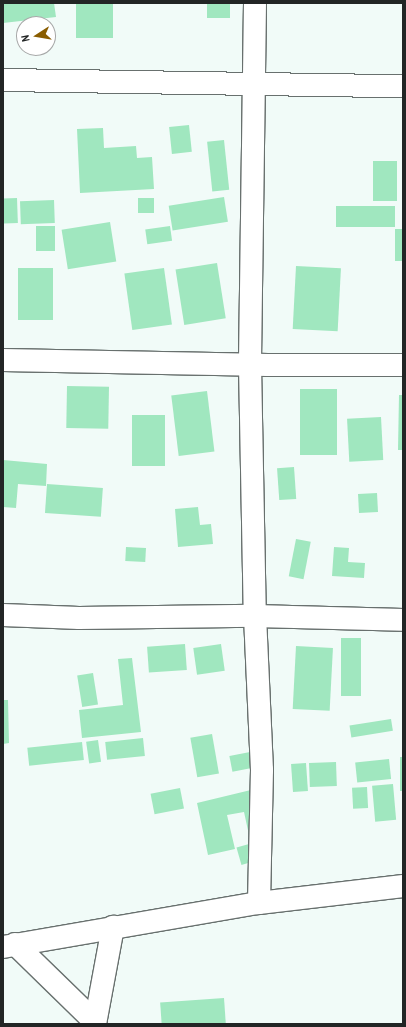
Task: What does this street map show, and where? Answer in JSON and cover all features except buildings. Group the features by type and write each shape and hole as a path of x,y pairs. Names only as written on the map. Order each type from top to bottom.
{"street":[{"path":"254,3 250,365 255,616 262,770 259,903"},
{"path":"3,80 403,86"},
{"path":"3,360 250,365 403,365"},
{"path":"3,615 79,618 255,616 403,620"},
{"path":"9,946 259,903 403,886"},
{"path":"95,1023 113,927"},
{"path":"9,946 95,1023"}]}
